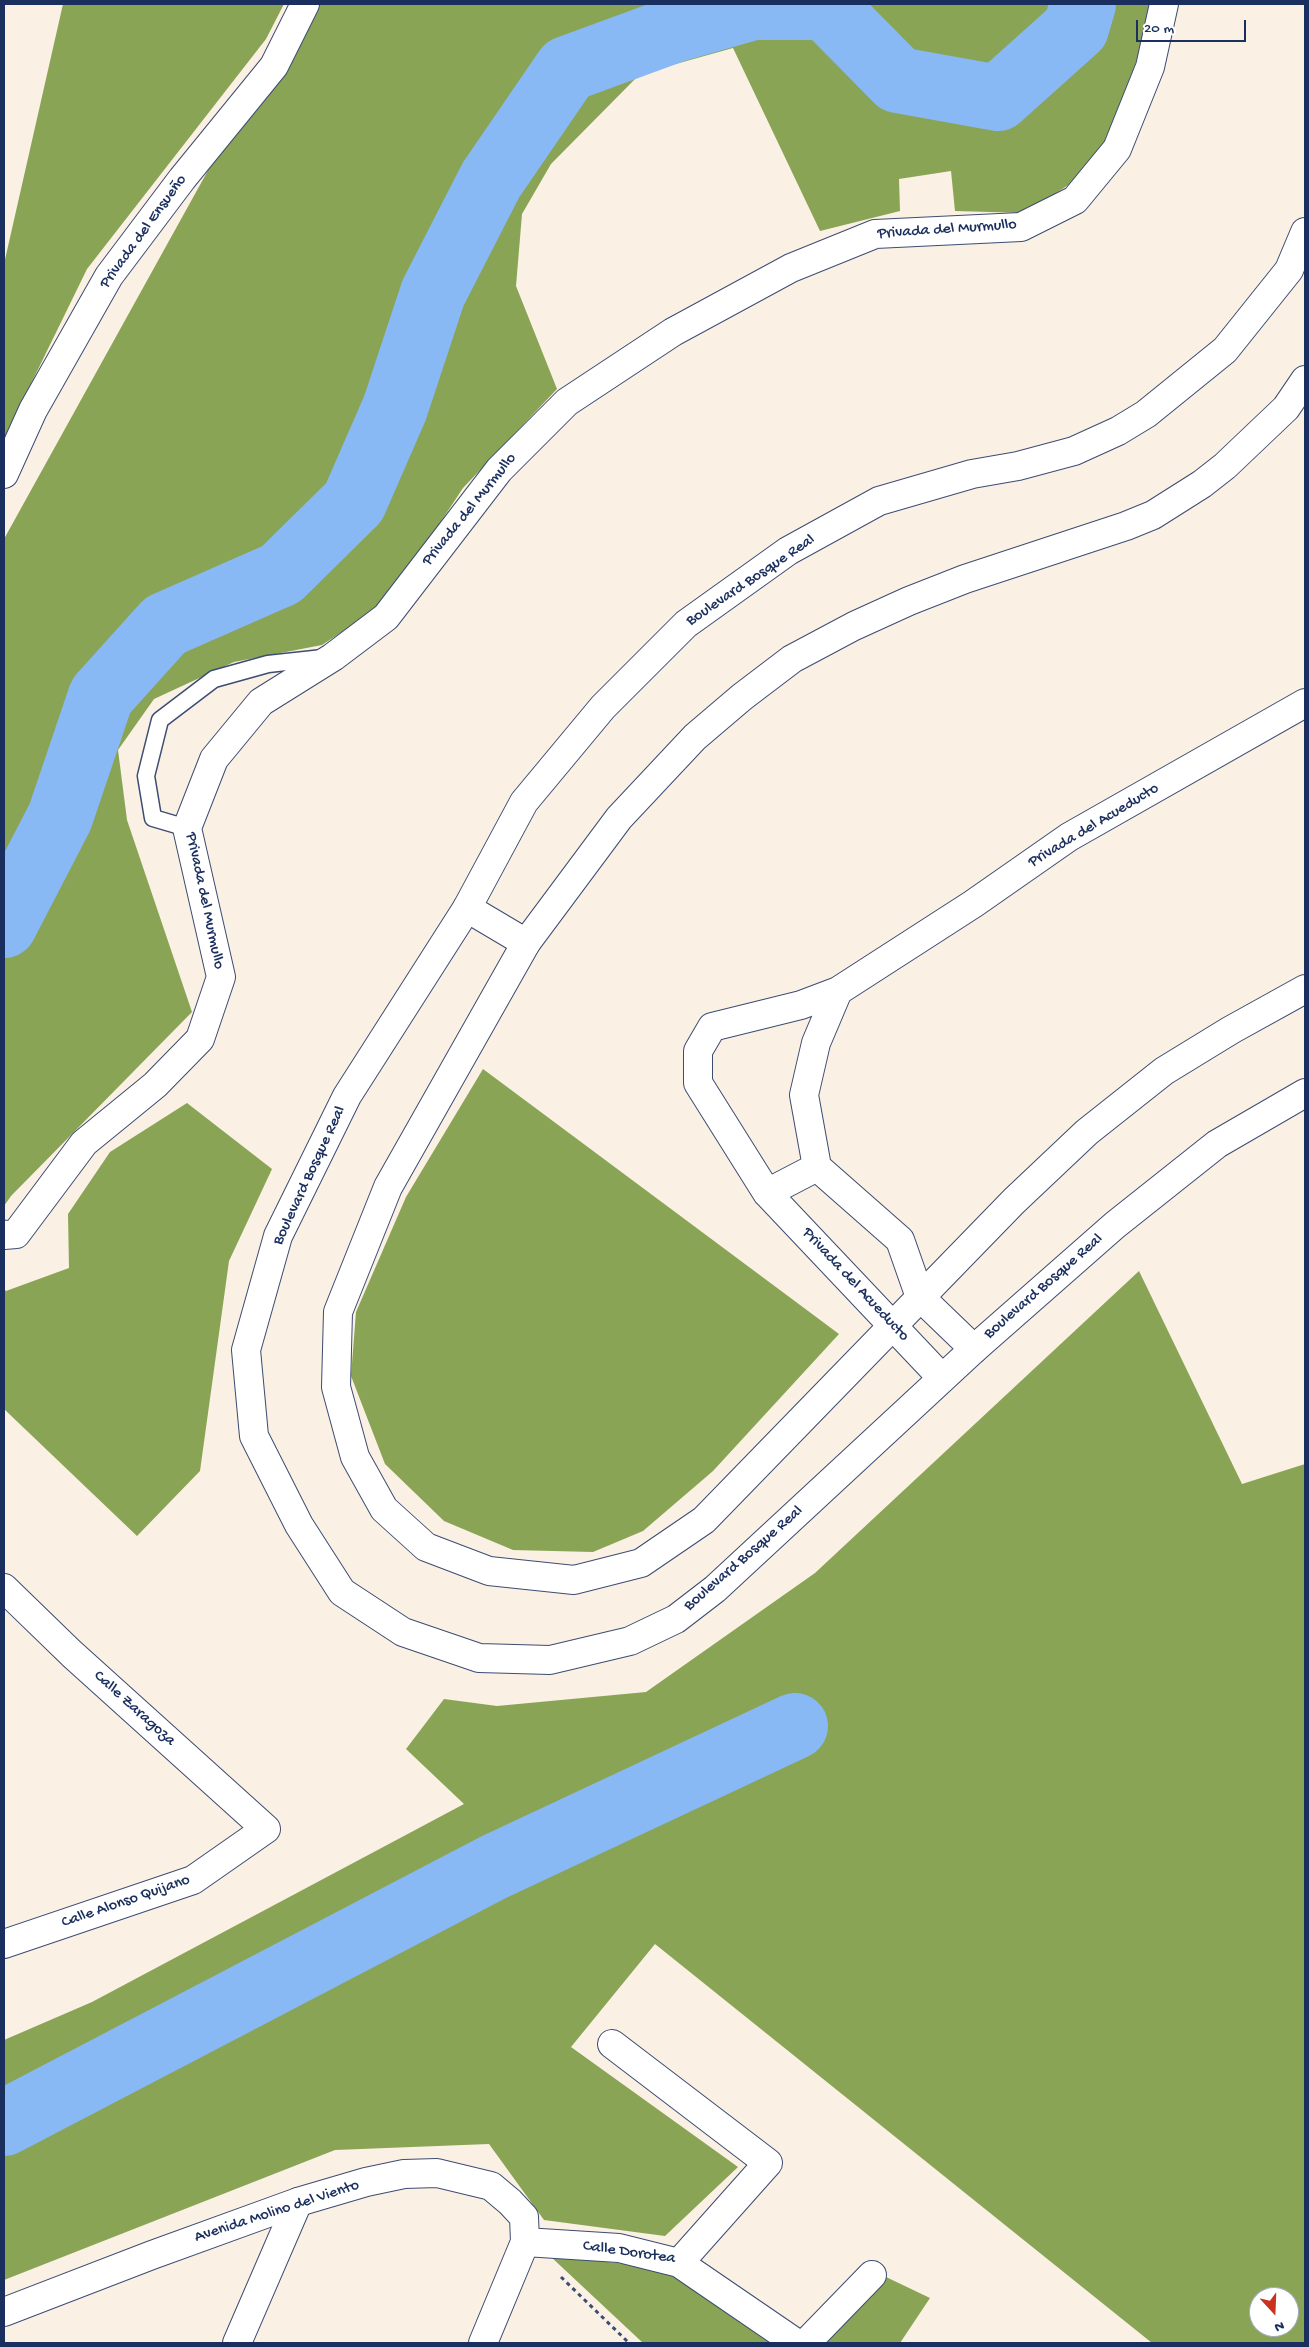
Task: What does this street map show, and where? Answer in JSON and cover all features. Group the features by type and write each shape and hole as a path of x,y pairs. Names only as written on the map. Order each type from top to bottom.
{"street":[{"name":"Privada del Ensueño","path":"4,474 33,410 109,276 182,179 274,66 305,4"},
{"name":"Privada del Murmullo","path":"10,1235 84,1143 155,1085 200,1039 221,977 187,828 214,759 261,702 333,657 386,617 499,470 567,402 673,332 791,268 875,234 1021,227 1075,200 1117,149 1150,67 1164,4"},
{"name":"Boulevard Bosque Real","path":"1305,232 1289,270 1225,350 1146,414 1074,451 1018,466 972,474 879,501 788,551 686,624 603,707 524,802 467,908 348,1096 278,1236 246,1350 254,1436 299,1525 342,1592 403,1632 478,1658 550,1660 630,1641 676,1618 715,1589 942,1378 1115,1225 1217,1144 1305,1093"},
{"path":"1305,380 1286,408 1225,466 1202,484 1153,515 1126,526 965,579 909,601 854,626 792,659 742,696 695,737 619,818 526,943 388,1187 338,1312 336,1387 355,1457 384,1509 426,1547 489,1571 574,1580 641,1563 704,1520 1014,1201 1087,1132 1164,1071 1231,1030 1305,989"},
{"name":"Privada del Acueducto","path":"942,1378 767,1193 698,1083 698,1051 712,1027 800,1005 838,991 973,904 1069,837 1305,703"},
{"path":"467,908 526,943"},
{"path":"838,991 816,1043 804,1095 817,1167 900,1240 920,1297 974,1349"},
{"path":"767,1193 817,1167"},
{"name":"Calle Zaragoza","path":"4,1588 72,1654 266,1829"},
{"name":"Calle Alonso Quijano","path":"4,1944 193,1880 266,1829"},
{"name":"Calle Dorotea","path":"525,2242 619,2248 679,2263 768,2163 612,2044"},
{"name":"Avenida Molino del Viento","path":"4,2312 152,2254 298,2202 404,2174 437,2173 491,2186 524,2217 525,2242"},
{"path":"238,2343 298,2202"},
{"path":"483,2343 525,2242"},
{"path":"679,2263 796,2343"},
{"path":"806,2343 872,2275"}],"lane":[{"path":"187,828 153,818 146,776 160,720 214,679 268,664 333,657"}],"path":[{"path":"525,2242 629,2343"}],"green space":[{"path":"63,4 284,4 266,39 87,269 4,439 4,264"},
{"path":"316,4 1152,4 1153,10 1115,126 1091,170 1026,213 955,211 951,171 899,179 900,211 820,231 733,48 640,74 551,164 522,214 516,286 557,389 463,488 388,602 322,645 234,662 154,699 118,750 127,820 192,1012 11,1196 4,1206 4,539 211,165"},
{"path":"483,1069 839,1334 713,1471 643,1531 593,1552 513,1550 444,1521 385,1464 351,1376 356,1312 406,1197"},
{"path":"187,1103 272,1169 229,1261 200,1471 137,1536 4,1409 4,1289 6,1291 69,1268 68,1214 110,1152"},
{"path":"1139,1271 1242,1484 1305,1464 1305,2343 1152,2343 655,1944 571,2047 738,2167 665,2236 544,2220 489,2144 335,2150 4,2280 4,2040 92,2002 464,1804 406,1749 444,1699 497,1706 646,1692 815,1573"},
{"path":"550,2256 627,2264 674,2274 783,2343 643,2343"},
{"path":"886,2277 930,2298 900,2343 819,2343"}],"waterway":[{"path":"4,925 60,817 101,696 165,625 281,574 354,502 395,408 433,293 491,180 567,69 676,29 753,7 826,7 898,80 998,98 1076,28 1083,4"},
{"path":"4,2123 494,1867 795,1726"}]}
